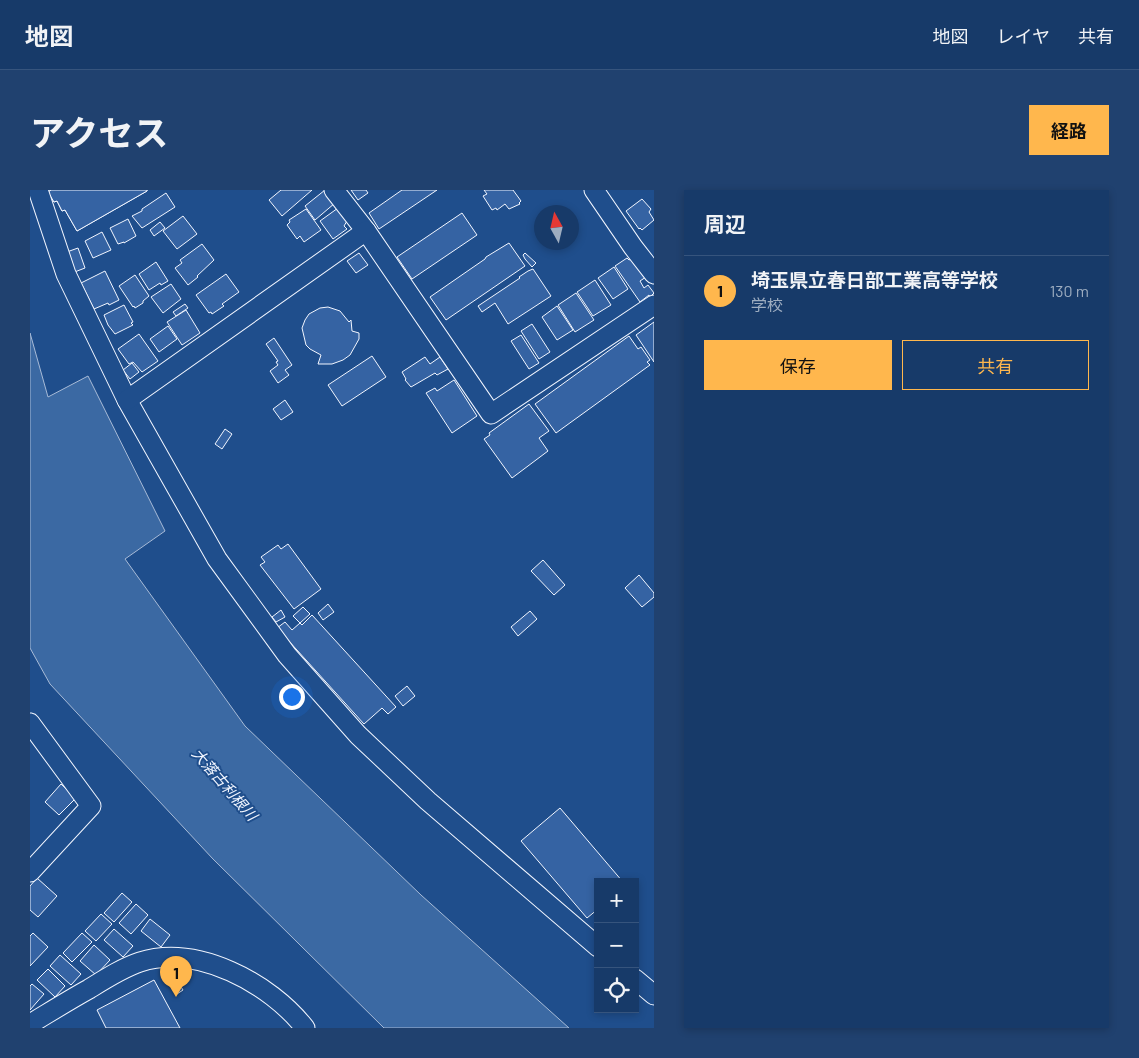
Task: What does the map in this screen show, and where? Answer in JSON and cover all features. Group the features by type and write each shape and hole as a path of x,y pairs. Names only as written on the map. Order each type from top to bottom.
{"street":[{"path":"38,190 66,274 127,400 217,559 287,655 358,735 421,794 594,944"},
{"path":"334,190 366,231 491,414 654,305"},
{"path":"594,190 654,274"},
{"path":"127,400 366,231"},
{"path":"30,723 91,806 32,865"},
{"path":"30,1024 117,972 141,962 168,958 193,959 237,974 253,982 296,1017 305,1028"},
{"path":"639,982 654,995"}],"water":[{"name":"大落古利根川","path":"30,333 48,397 88,376 165,531 125,559 245,726 421,895 569,1028 384,1028 213,859 50,684 30,648"}],"building":[{"path":"51,190 147,191 77,231 65,210 62,211 57,201 54,202 48,192"},
{"path":"51,190 147,191 77,231 65,210 62,211 57,201 54,202 48,192"},
{"path":"281,190 312,190 282,216 269,200"},
{"path":"325,190 335,203 315,220 305,206"},
{"path":"351,190 366,190 368,193 358,200"},
{"path":"402,190 437,190 379,229 369,213"},
{"path":"484,190 513,190 521,201 520,204 509,209 505,204 497,210 496,208 492,210 483,196 487,194"},
{"path":"166,193 175,207 142,228 132,216"},
{"path":"642,199 651,209 649,212 654,220 642,230 639,229 626,211"},
{"path":"338,208 347,221 344,226 347,229 333,239 320,221"},
{"path":"306,209 321,230 304,242 300,236 297,239 287,225 290,222 289,220"},
{"path":"462,213 477,235 412,279 397,257"},
{"path":"183,216 197,234 177,249 163,231"},
{"path":"128,219 136,236 124,243 118,244 110,228"},
{"path":"160,222 165,228 154,236 150,230"},
{"path":"102,232 111,250 93,258 85,241"},
{"path":"509,243 525,266 446,320 430,297"},
{"path":"202,244 214,260 188,285 175,268 182,263 180,260"},
{"path":"78,248 85,268 72,273 64,253"},
{"path":"359,253 368,265 356,273 347,261"},
{"path":"525,253 536,263 532,267 523,255"},
{"path":"627,258 631,259 646,277 640,281 644,288 648,285 654,293 640,302 615,266"},
{"path":"156,262 168,281 161,285 160,283 149,290 139,274"},
{"path":"614,267 628,289 613,299 598,278"},
{"path":"533,269 551,296 508,324 495,303 482,312 478,306"},
{"path":"105,271 119,300 94,309 81,283"},
{"path":"226,274 239,292 222,304 224,306 212,314 211,312 209,313 196,295"},
{"path":"135,275 149,296 135,308 119,286"},
{"path":"595,280 611,305 593,316 577,292"},
{"path":"171,284 181,299 163,313 151,297"},
{"path":"576,293 594,320 575,332 558,305"},
{"path":"185,304 188,308 176,316 173,312"},
{"path":"124,305 133,325 115,334 108,325 104,315"},
{"path":"557,306 573,330 557,340 542,317"},
{"path":"328,307 340,311 349,322 351,320 352,331 359,333 359,339 350,355 343,360 332,364 318,364 321,355 306,345 302,328 309,314 320,308"},
{"path":"186,310 200,333 182,345 167,322"},
{"path":"654,322 654,362 636,335"},
{"path":"532,324 550,352 539,359 521,331"},
{"path":"168,326 177,339 159,352 150,339"},
{"path":"139,334 158,361 142,372 133,362 129,364 118,349"},
{"path":"521,335 539,363 529,369 511,341"},
{"path":"629,336 638,349 641,347 650,360 647,362 650,365 556,433 535,404"},
{"path":"274,338 292,365 285,370 289,375 278,383 270,371 278,365 276,362 278,361 266,344"},
{"path":"372,356 386,377 342,406 328,385"},
{"path":"425,357 430,364 440,357 448,369 437,375 435,373 411,387 405,380 402,372"},
{"path":"132,363 139,372 130,379 123,370"},
{"path":"454,380 477,416 452,433 426,393 435,388 437,391"},
{"path":"285,400 293,412 281,420 273,409"},
{"path":"529,404 549,431 539,438 548,451 512,478 484,439 490,435 489,433"},
{"path":"225,429 232,434 222,449 215,444"},
{"path":"288,544 321,589 294,609 260,565 265,562 261,557 278,545 281,549"},
{"path":"543,560 565,585 554,595 531,571"},
{"path":"639,575 654,593 654,597 642,607 625,588"},
{"path":"328,604 334,612 323,620 318,613"},
{"path":"303,607 310,614 300,623 293,616"},
{"path":"281,610 285,617 276,622 272,617"},
{"path":"530,611 537,619 518,636 511,627"},
{"path":"312,615 396,707 388,714 382,708 364,724 277,628 285,622 292,630 300,623 302,625"},
{"path":"407,686 415,696 403,706 395,696"},
{"path":"61,784 76,798 59,815 45,802"},
{"path":"560,808 620,878 594,878 594,912 587,918 521,841"},
{"path":"37,878 57,896 38,917 30,910 30,886"},
{"path":"122,893 132,902 114,922 104,913"},
{"path":"136,904 148,915 131,934 119,923"},
{"path":"101,914 112,924 96,941 85,931"},
{"path":"150,919 170,935 161,947 141,931"},
{"path":"114,929 133,946 123,957 104,940"},
{"path":"33,933 48,947 30,966 30,936"},
{"path":"82,933 92,942 72,962 63,953"},
{"path":"94,945 110,960 96,975 80,961"},
{"path":"60,955 81,974 71,985 50,966"},
{"path":"48,969 65,986 55,997 37,980"},
{"path":"176,979 183,990 177,994 170,983"},
{"path":"154,980 180,1028 106,1028 97,1010"},
{"path":"32,984 44,994 30,1010 30,986"}],"place":[{"name":"埼玉県立春日部工業高等学校","path":"176,997"}]}
